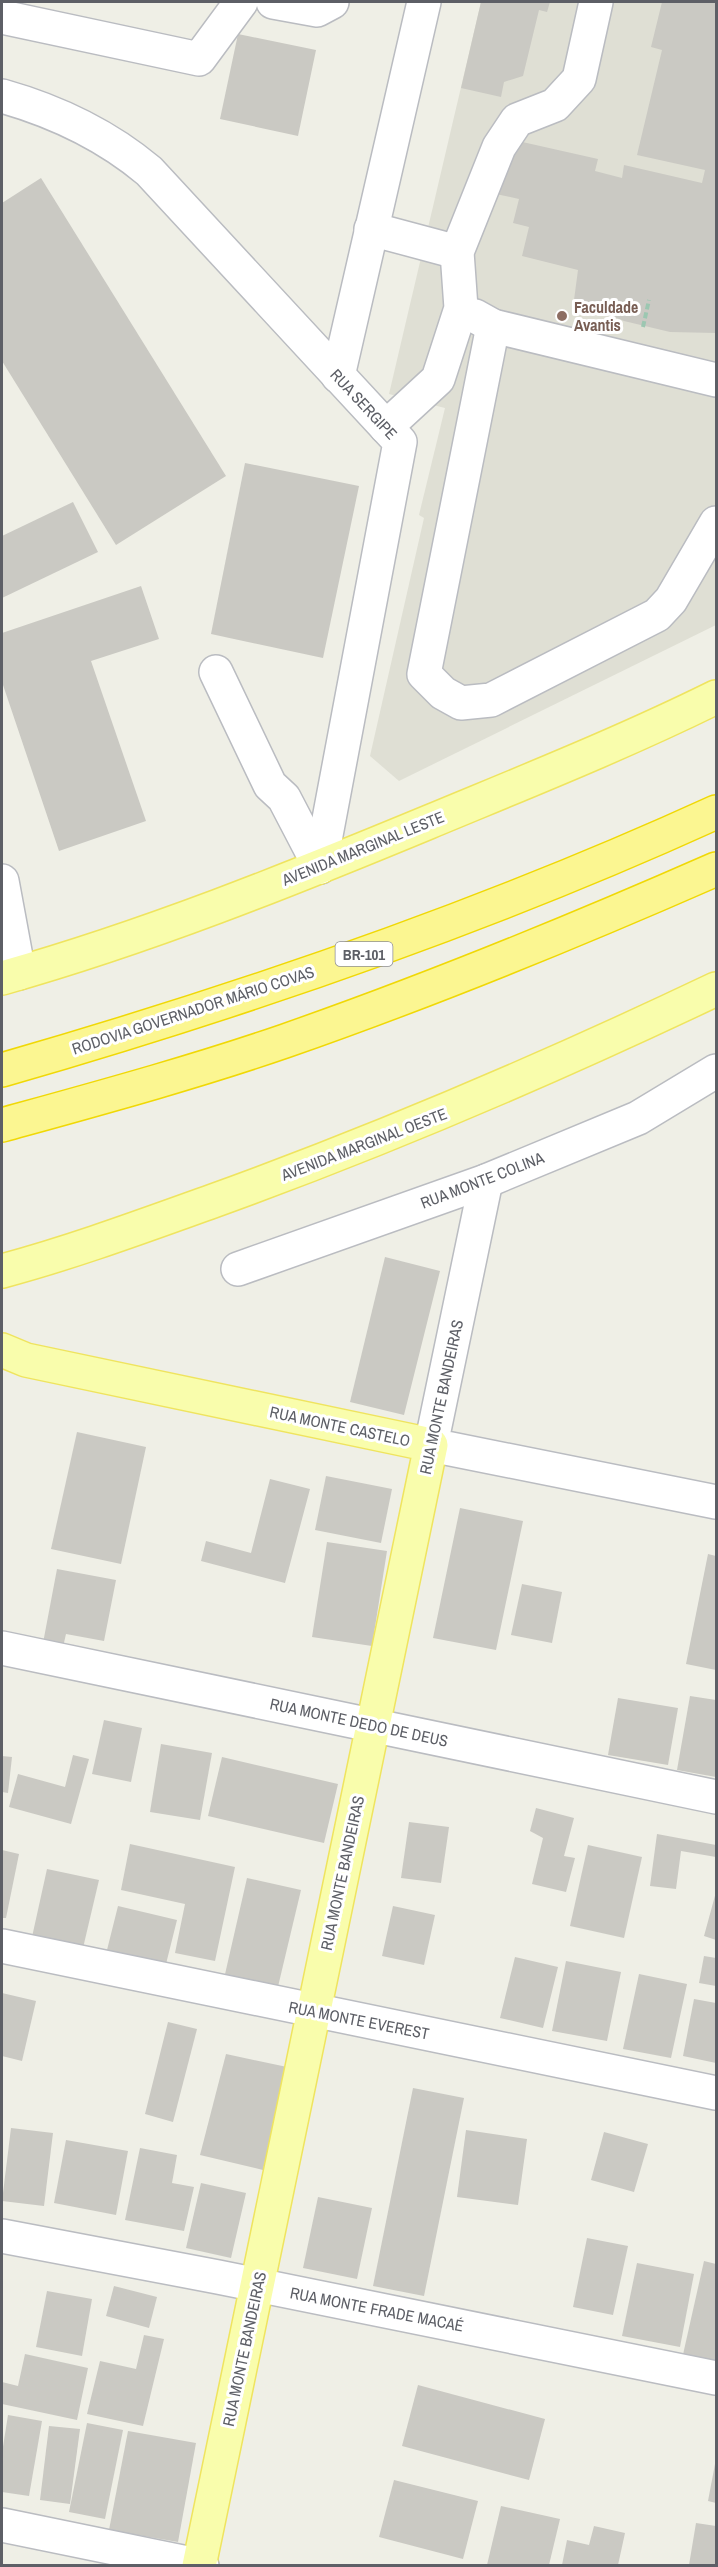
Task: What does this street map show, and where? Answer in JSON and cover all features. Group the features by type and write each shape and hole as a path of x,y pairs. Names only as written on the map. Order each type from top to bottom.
{"highway":[{"name":"RODOVIA GOVERNADOR MÁRIO COVAS","path":"2,1070 235,999 381,948 543,886 717,812"},
{"path":"2,1125 117,1094 284,1041 480,968 598,921 717,869"}],"main road":[{"name":"AVENIDA MARGINAL LESTE","path":"10,976 147,930 320,867 594,752 717,697"},
{"name":"AVENIDA MARGINAL OESTE","path":"2,1271 139,1227 290,1173 462,1105 717,989"},
{"name":"RUA MONTE CASTELO","path":"2,1350 26,1360 431,1444"},
{"name":"RUA MONTE BANDEIRAS","path":"200,2565 431,1444"}],"street":[{"path":"2,17 199,59 241,2"},
{"path":"273,2 317,10 332,2"},
{"path":"338,375 424,2"},
{"path":"386,427 438,379 461,308 457,252 499,147 517,120 555,105 579,79 596,2"},
{"name":"RUA SERGIPE","path":"2,96 64,118 125,151 148,171 400,442 320,867"},
{"path":"372,229 457,252"},
{"path":"461,308 493,326 717,380"},
{"path":"493,326 424,675 443,693 461,703 491,700 657,615 670,600 717,523"},
{"path":"216,672 270,785 284,798 320,867"},
{"path":"2,880 10,976"},
{"name":"RUA MONTE COLINA","path":"238,1269 486,1181 638,1118 717,1071"},
{"name":"RUA MONTE BANDEIRAS","path":"431,1444 486,1181"},
{"name":"RUA MONTE CASTELO","path":"431,1444 717,1502"},
{"name":"RUA MONTE DEDO DE DEUS","path":"2,1648 717,1797"},
{"name":"RUA MONTE EVEREST","path":"2,1946 717,2093"},
{"name":"RUA MONTE FRADE MACAÉ","path":"2,2236 717,2378"},
{"path":"2,2525 200,2565"}],"path":[{"path":"643,330 649,300"}],"shaded area":[{"name":"Faculdade Avantis","path":"481,2 716,2 716,625 399,781 370,756 424,518 419,515 445,408 389,394"}],"building":[{"path":"481,2 550,2 547,12 539,10 523,76 504,82 501,97 461,88"},
{"path":"662,2 716,2 716,333 670,332 624,321 574,300 578,270 522,256 529,227 513,223 519,199 496,194 509,139 598,159 595,171 622,178 624,165 702,183 705,170 637,155 662,50 651,47"},
{"path":"238,34 316,50 298,136 220,119"},
{"path":"41,178 226,476 116,545 2,361 2,203"},
{"path":"245,463 359,486 323,658 211,634"},
{"path":"73,502 98,552 2,598 2,536"},
{"path":"141,586 159,639 91,661 146,821 59,851 2,682 2,633"},
{"path":"385,1257 440,1271 404,1415 350,1402"},
{"path":"77,1432 146,1447 121,1564 51,1549"},
{"path":"326,1476 392,1489 381,1543 315,1530"},
{"path":"270,1479 310,1489 285,1583 201,1561 206,1541 251,1553"},
{"path":"460,1508 523,1521 496,1650 433,1638"},
{"path":"327,1542 387,1551 372,1646 312,1637"},
{"path":"708,1554 716,1556 716,1670 686,1664"},
{"path":"57,1569 116,1580 104,1641 66,1634 63,1647 43,1643"},
{"path":"522,1584 562,1592 552,1643 511,1635"},
{"path":"690,1696 716,1700 716,1777 677,1770"},
{"path":"618,1698 678,1708 668,1765 608,1755"},
{"path":"104,1720 142,1728 131,1782 92,1774"},
{"path":"161,1744 212,1753 200,1820 150,1812"},
{"path":"73,1755 89,1759 71,1824 9,1807 18,1774 65,1787"},
{"path":"2,1756 12,1757 8,1793 2,1792"},
{"path":"222,1757 338,1784 324,1843 208,1816"},
{"path":"536,1808 574,1818 564,1856 575,1858 566,1892 532,1884 543,1838 530,1831"},
{"path":"409,1822 449,1827 441,1883 401,1878"},
{"path":"657,1834 716,1845 716,1857 681,1851 676,1889 650,1886"},
{"path":"130,1844 235,1867 215,1961 175,1953 185,1904 121,1890"},
{"path":"588,1845 642,1857 624,1938 570,1926"},
{"path":"2,1850 19,1854 6,1918 2,1918"},
{"path":"47,1869 99,1880 83,1948 32,1937"},
{"path":"247,1878 301,1890 276,1995 223,1983"},
{"path":"716,1892 716,1940 704,1936"},
{"path":"118,1906 177,1920 164,1972 105,1958"},
{"path":"393,1906 435,1915 424,1965 382,1956"},
{"path":"704,1956 716,1958 716,1986 699,1983"},
{"path":"515,1957 558,1967 543,2028 500,2018"},
{"path":"566,1961 621,1972 607,2041 552,2031"},
{"path":"639,1974 687,1984 671,2058 623,2049"},
{"path":"2,1993 36,2001 22,2061 2,2056"},
{"path":"694,1999 716,2003 716,2063 683,2056"},
{"path":"168,2022 197,2029 173,2122 145,2114"},
{"path":"226,2054 287,2067 263,2170 200,2155"},
{"path":"413,2088 464,2098 424,2296 373,2286"},
{"path":"11,2128 53,2133 44,2206 2,2201"},
{"path":"466,2130 527,2139 518,2205 457,2197"},
{"path":"604,2132 648,2144 634,2192 591,2180"},
{"path":"66,2140 128,2151 116,2215 54,2203"},
{"path":"140,2148 177,2155 172,2183 194,2187 184,2231 125,2220"},
{"path":"201,2183 246,2193 231,2258 186,2248"},
{"path":"318,2197 372,2208 357,2279 303,2268"},
{"path":"587,2238 628,2246 613,2315 573,2307"},
{"path":"704,2261 716,2264 716,2366 682,2359"},
{"path":"637,2263 694,2274 680,2347 622,2336"},
{"path":"114,2286 157,2297 149,2328 106,2316"},
{"path":"47,2291 92,2299 82,2356 36,2347"},
{"path":"144,2335 164,2339 143,2426 87,2414 100,2361 136,2369"},
{"path":"25,2354 88,2368 77,2420 2,2404 2,2382 18,2386"},
{"path":"418,2385 545,2419 529,2480 402,2446"},
{"path":"8,2415 42,2421 29,2496 2,2492 2,2453"},
{"path":"87,2423 123,2430 105,2519 69,2512"},
{"path":"49,2426 80,2429 70,2504 40,2500"},
{"path":"128,2431 196,2443 178,2542 109,2530"},
{"path":"716,2464 716,2503 708,2501"},
{"path":"394,2480 478,2501 463,2559 379,2537"},
{"path":"501,2506 560,2519 549,2565 487,2565"},
{"path":"696,2523 716,2526 716,2565 689,2565"},
{"path":"594,2526 625,2533 618,2565 562,2565 567,2540 589,2545"}],"place":[{"name":"Faculdade Avantis","path":"562,316"}]}
